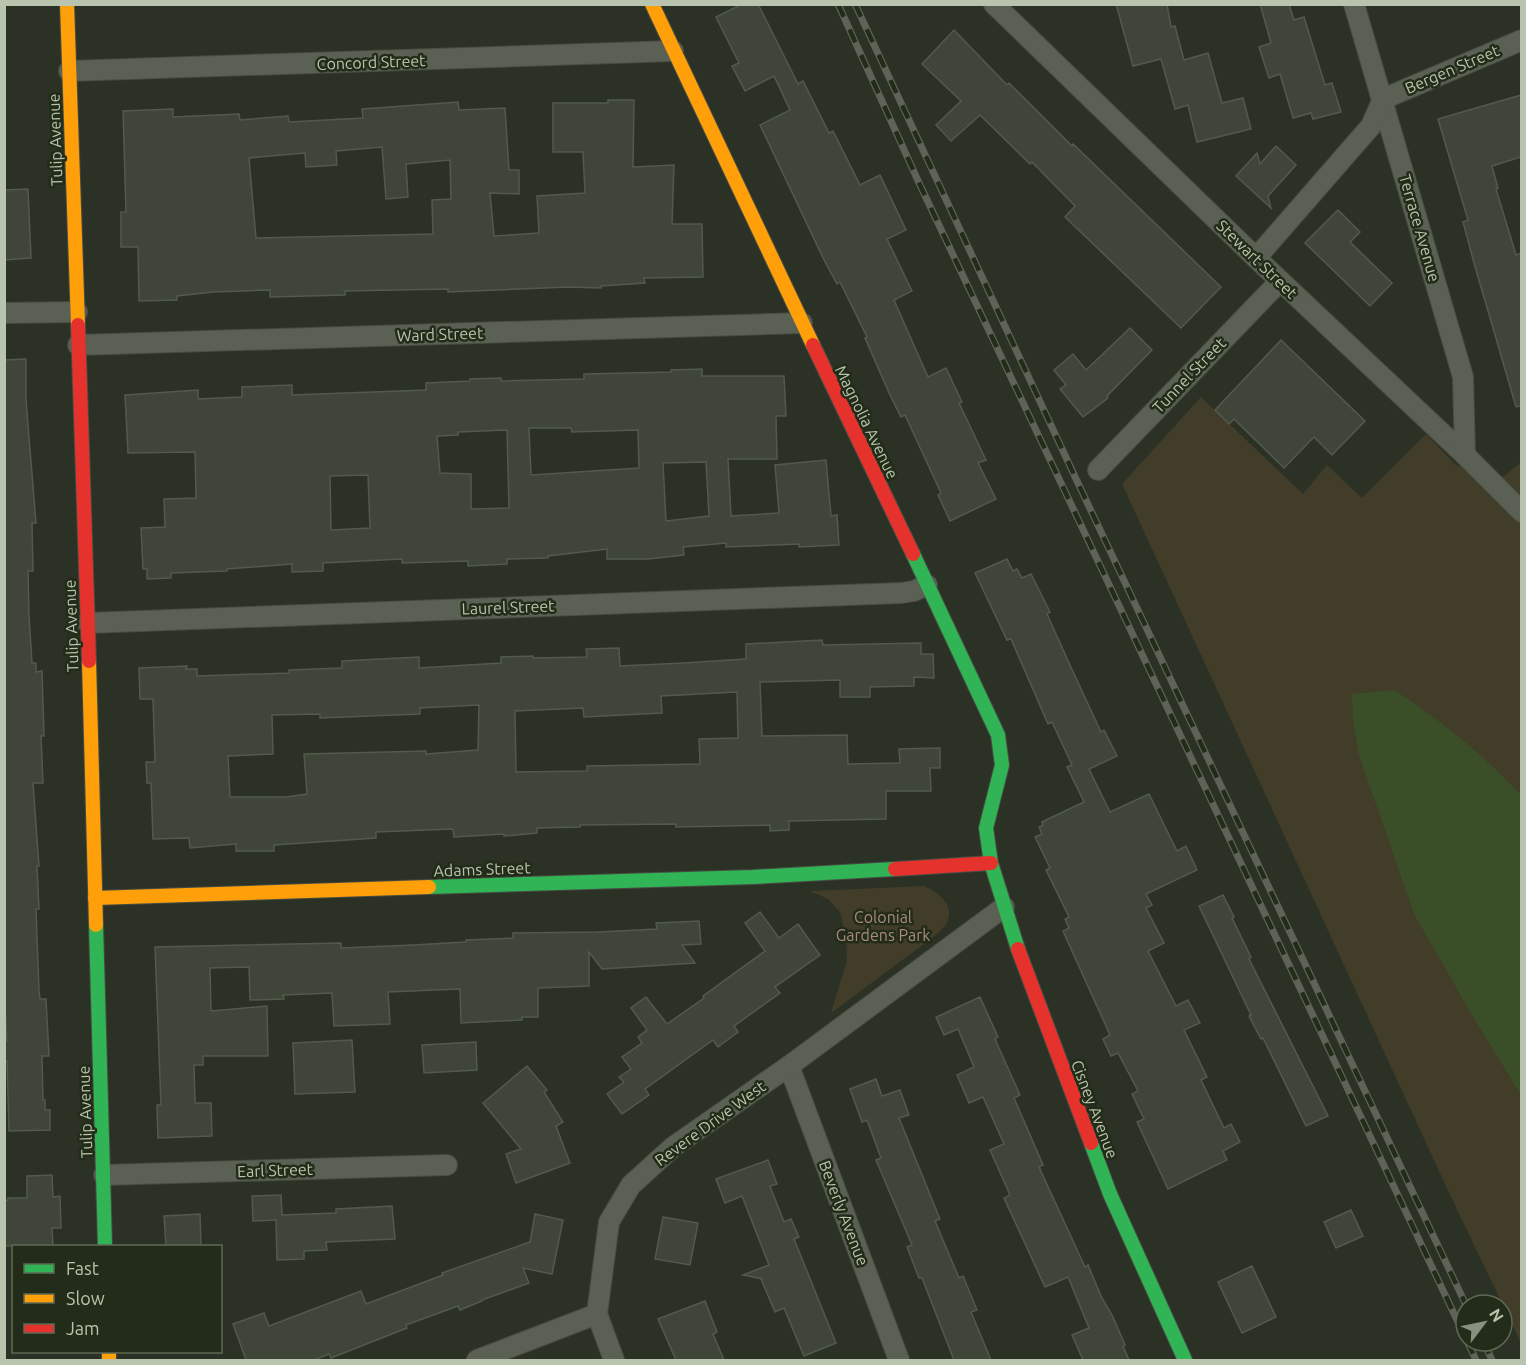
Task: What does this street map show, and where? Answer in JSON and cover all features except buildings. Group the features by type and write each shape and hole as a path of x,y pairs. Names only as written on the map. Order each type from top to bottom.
{"street":[{"name":"Tulip Avenue","path":"67,4 88,623 105,1245"},
{"name":"Magnolia Avenue","path":"652,4 994,726 1001,745 1002,765 986,828 991,863"},
{"name":"Stewart Street","path":"994,4 1280,281 1465,455 1521,512"},
{"name":"Terrace Avenue","path":"1354,4 1463,377 1465,455"},
{"name":"Bergen Street","path":"1383,99 1521,40"},
{"name":"Concord Street","path":"69,71 673,51"},
{"path":"1256,258 1371,126 1383,99"},
{"name":"Tunnel Street","path":"1098,470 1280,281"},
{"path":"4,313 77,312"},
{"name":"Ward Street","path":"78,345 802,323"},
{"name":"Laurel Street","path":"88,623 901,593 914,591 927,585"},
{"name":"Adams Street","path":"95,898 741,877 991,863"},
{"name":"Cisney Avenue","path":"991,863 1022,960 1110,1194 1185,1360"},
{"name":"Revere Drive West","path":"597,1314 609,1222 631,1185 673,1147 789,1066 1004,907"},
{"name":"Beverly Avenue","path":"789,1066 899,1360"},
{"name":"Earl Street","path":"104,1175 447,1165"},
{"path":"477,1360 597,1314 614,1360"}],"green space":[{"path":"1201,397 1303,494 1327,465 1362,498 1426,434 1456,465 1503,477 1521,462 1521,1343 1514,1328 1514,1293 1497,1293 1122,484"},
{"name":"Colonial Gardens Park","path":"924,886 940,896 948,906 949,917 945,925 936,935 831,1013 847,960 846,936 840,912 828,899 810,891"}],"shaded area":[{"path":"1394,690 1461,739 1521,795 1521,1095 1414,914 1359,755 1353,722 1352,694"}],"railway":[{"path":"838,4 920,185 1454,1314"},
{"path":"855,4 1077,481 1460,1293"},
{"path":"1473,1353 1476,1360"},
{"path":"1489,1353 1492,1360"}],"traffic: fast":[{"path":"913,554 998,735 1002,765 986,828 991,863 1018,949"},
{"path":"429,887 753,877 895,869"},
{"path":"96,925 105,1245"},
{"path":"1091,1143 1110,1194 1185,1360"}],"traffic: slow":[{"path":"67,4 78,325"},
{"path":"652,4 813,345"},
{"path":"89,661 96,925"},
{"path":"95,898 429,887"},
{"path":"109,1353 109,1360"}],"traffic: jam":[{"path":"78,325 89,661"},
{"path":"813,345 913,554"},
{"path":"895,869 991,863"},
{"path":"1018,949 1091,1143"}]}
